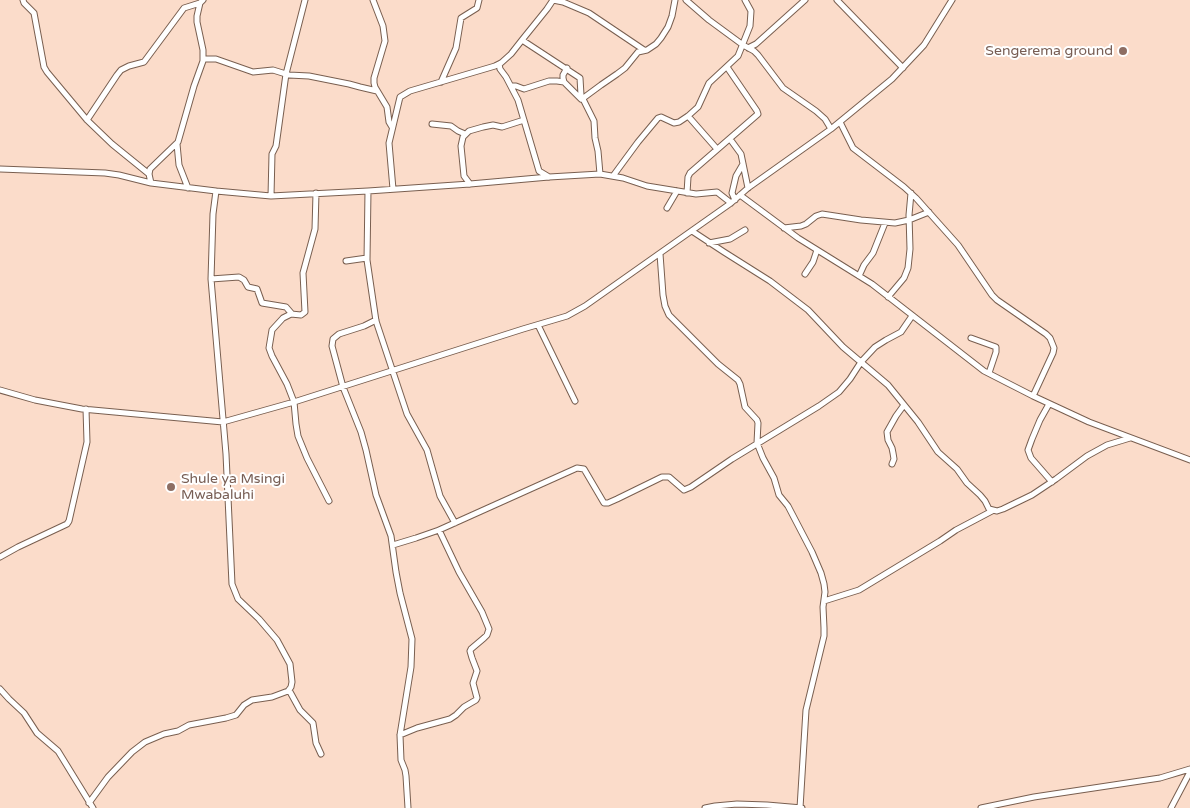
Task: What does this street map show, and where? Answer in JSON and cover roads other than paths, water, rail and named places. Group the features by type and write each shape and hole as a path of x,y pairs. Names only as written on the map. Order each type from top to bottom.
{"street":[{"path":"23,0 34,13 45,69 87,120 112,144 149,174"},
{"path":"271,196 272,154 276,146 286,74 305,0"},
{"path":"373,0 383,26 385,41 374,78 375,87 388,107 389,122 392,127"},
{"path":"441,82 455,51 462,18 477,8 479,0"},
{"path":"393,189 389,143 401,95 499,64 511,54 553,0 563,2 589,13 644,50"},
{"path":"582,100 624,68 638,52 651,48 661,38 668,27 675,0"},
{"path":"686,0 742,47 749,48 758,55 783,88 816,111 831,128"},
{"path":"613,176 628,154 658,118 661,117 674,123 688,116 698,107 709,83 738,56 750,26 750,8 745,0"},
{"path":"749,48 756,44 805,0"},
{"path":"837,0 903,68"},
{"path":"0,390 61,406 223,422 343,387 562,318 576,312 660,254 840,122 903,68 924,45 952,0"},
{"path":"87,120 121,70 144,62 184,8 202,1"},
{"path":"188,188 179,165 177,144 204,59 197,22 202,1"},
{"path":"522,40 580,78 582,100"},
{"path":"204,59 216,59 253,72 273,70 286,74 341,82 378,91"},
{"path":"499,64 518,100 539,171 549,177"},
{"path":"687,193 690,173 757,116 758,113 727,67"},
{"path":"564,82 563,75 567,68"},
{"path":"511,86 524,89 549,81 564,82 582,100 593,116 600,174"},
{"path":"688,116 717,150"},
{"path":"470,184 464,176 461,146 461,140 465,134 490,125 502,127 524,120"},
{"path":"840,122 853,148 911,193 958,245 992,295 1050,338 1054,348 1053,353 1033,396"},
{"path":"432,124 452,126 465,134"},
{"path":"730,139 741,154 748,188"},
{"path":"151,183 149,174 152,167 177,144"},
{"path":"733,202 732,192 736,176 743,164"},
{"path":"0,170 105,173 151,183 271,196 458,185 600,174 647,186 687,193 718,192 733,202"},
{"path":"534,178 539,171"},
{"path":"458,185 464,176"},
{"path":"89,803 108,777 132,752 145,742 164,734 178,731 189,725 231,717 239,713 244,705 252,700 272,697 289,690 292,682 291,668 278,640 260,619 238,599 232,584 228,494 211,279 213,214 216,191"},
{"path":"368,191 367,258 376,320 407,414 427,450 440,496 455,523"},
{"path":"667,208 677,191"},
{"path":"316,193 315,229 303,282 306,312 303,314 292,314 283,318 272,330 269,348 294,402 298,436 306,458 329,501"},
{"path":"888,297 904,278 908,268 911,193"},
{"path":"740,195 784,228 859,276 967,359 989,373 1089,422 1190,460"},
{"path":"784,228 801,226 822,214 885,222 901,222 929,212"},
{"path":"859,276 873,253 885,222"},
{"path":"709,243 730,239 745,230"},
{"path":"692,231 770,281 813,315 843,346 888,385 942,457 957,469 967,483 985,501 989,510 992,511"},
{"path":"805,274 813,262 817,250"},
{"path":"660,254 663,295 669,316 718,364 738,380 745,407 758,423 757,443 763,458 774,478 779,495 794,518 817,564 824,584 824,636 806,710 801,808 736,804 705,808"},
{"path":"346,261 367,258"},
{"path":"211,279 240,277 248,287 257,289 262,303 286,307 292,314"},
{"path":"393,545 439,530 577,468 584,469 604,503 617,499 662,477 669,477 684,490 691,487 757,443 835,395 845,386 861,362 879,344 901,332 912,316"},
{"path":"376,320 339,334 333,338 332,346 343,387 361,432 376,496 389,528 400,593 412,639 411,667 400,735 401,760 406,776 408,808"},
{"path":"538,325 575,401"},
{"path":"971,338 996,347 989,373"},
{"path":"1049,404 1040,420 1028,450 1031,458 1052,482"},
{"path":"892,464 894,459 887,432 904,405"},
{"path":"0,557 67,524 69,521 88,436 86,409"},
{"path":"824,601 860,590 956,530 992,511 1011,506 1032,494 1087,456 1107,446 1130,438"},
{"path":"400,735 450,718 477,698 473,683 477,671 470,651 487,635 488,629 482,612 458,572 439,530"},
{"path":"0,689 24,713 42,737 56,748 93,808"},
{"path":"289,690 300,710 313,723 316,743 322,754"},
{"path":"981,808 1034,797 1160,778 1190,771"},
{"path":"1171,808 1190,771"}],"place":[{"name":"Sengerema ground","path":"1123,51"},
{"name":"Shule ya Msingi Mwabaluhi","path":"171,487"}]}
